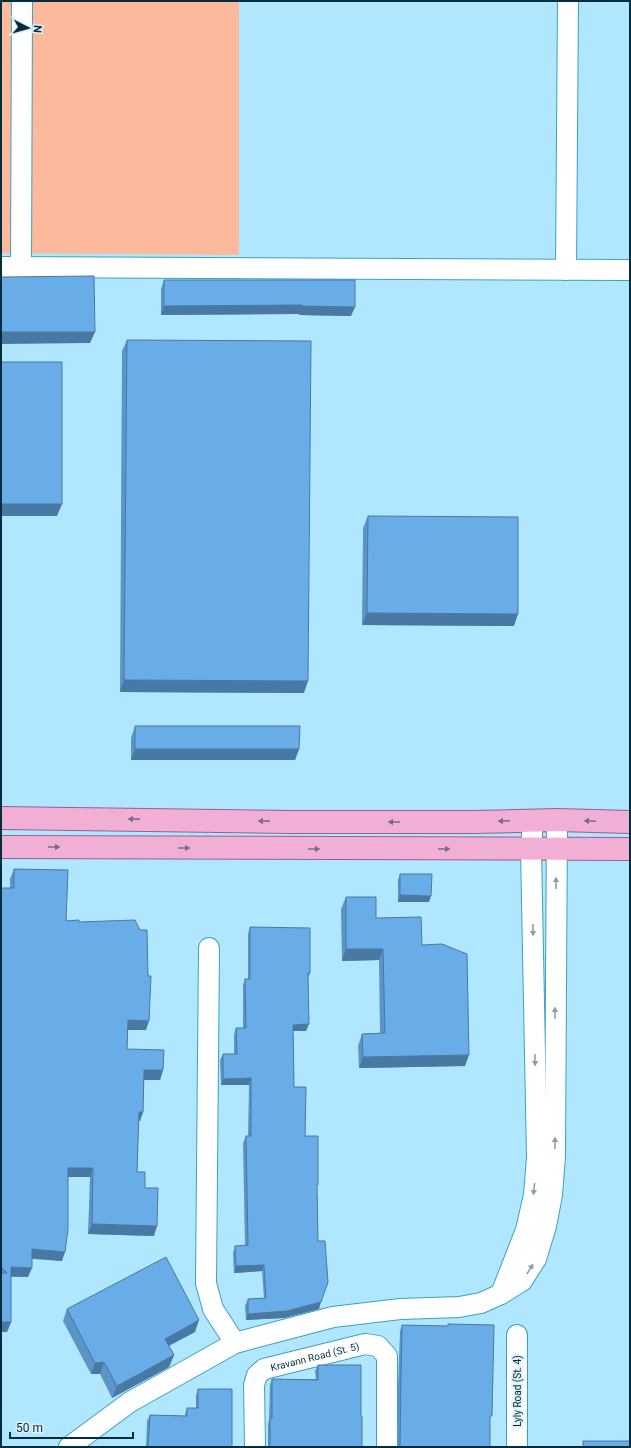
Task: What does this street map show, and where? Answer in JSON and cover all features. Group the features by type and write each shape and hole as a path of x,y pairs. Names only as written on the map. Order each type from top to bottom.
{"main road":[{"path":"1,818 308,822 475,822 533,820 630,822"},
{"path":"1,847 630,849"}],"street":[{"path":"21,267 22,1"},
{"path":"566,270 568,1"},
{"path":"1,267 630,270"},
{"path":"501,1294 526,1230 534,1195 537,1157 531,849 533,820"},
{"path":"69,1447 130,1402 235,1343 333,1317 400,1309 460,1307 481,1303 501,1294 522,1281 536,1259 546,1226 552,1195 555,1156 557,820"},
{"path":"208,948 206,1283 214,1309 235,1343"},
{"name":"Lyly Road (St. 4)","path":"517,1335 517,1447"},
{"name":"Kravann Road (St. 5)","path":"255,1447 254,1386 257,1375 264,1369 365,1344 378,1346 387,1356 386,1447"}],"shaded area":[{"path":"1,1 239,1 239,255 1,253"},
{"path":"630,605 630,784 629,784"}],"building":[{"path":"94,276 95,332 1,332 1,277"},
{"path":"164,280 355,280 355,307 302,305 164,306"},
{"path":"127,340 311,341 308,681 124,680"},
{"path":"1,362 62,362 62,504 1,504"},
{"path":"368,516 518,517 518,614 367,613"},
{"path":"135,726 300,726 299,749 135,749"},
{"path":"14,869 68,870 66,921 135,920 140,930 147,930 148,976 151,976 149,1021 128,1020 127,1049 164,1050 163,1070 144,1070 143,1112 139,1112 137,1172 145,1172 145,1188 158,1188 157,1226 92,1224 93,1168 68,1168 68,1229 65,1252 32,1249 32,1268 11,1267 11,1322 1,1322 1,1273 7,1273 1,1267 1,888 14,888"},
{"path":"400,874 432,874 431,896 400,895"},
{"path":"346,897 376,897 376,918 421,917 422,945 442,944 467,954 469,1055 363,1057 362,1034 385,1033 383,949 346,949"},
{"path":"250,927 310,928 310,973 308,973 309,1024 293,1025 294,1087 306,1087 305,1136 318,1136 318,1241 325,1241 328,1282 321,1302 287,1311 248,1314 248,1299 266,1298 264,1265 236,1266 235,1246 248,1245 246,1136 251,1136 251,1078 223,1079 223,1054 237,1054 236,1028 246,1028 245,979 250,979"},
{"path":"166,1257 199,1320 165,1339 174,1355 117,1386 104,1362 95,1363 67,1309"},
{"path":"448,1324 494,1325 490,1447 400,1447 402,1325 448,1326"},
{"path":"318,1365 361,1365 362,1447 270,1447 272,1379 318,1380"},
{"path":"198,1389 232,1389 232,1447 148,1447 150,1415 187,1416 187,1408 198,1408"},
{"path":"583,1441 630,1441 630,1447 583,1447"}]}
